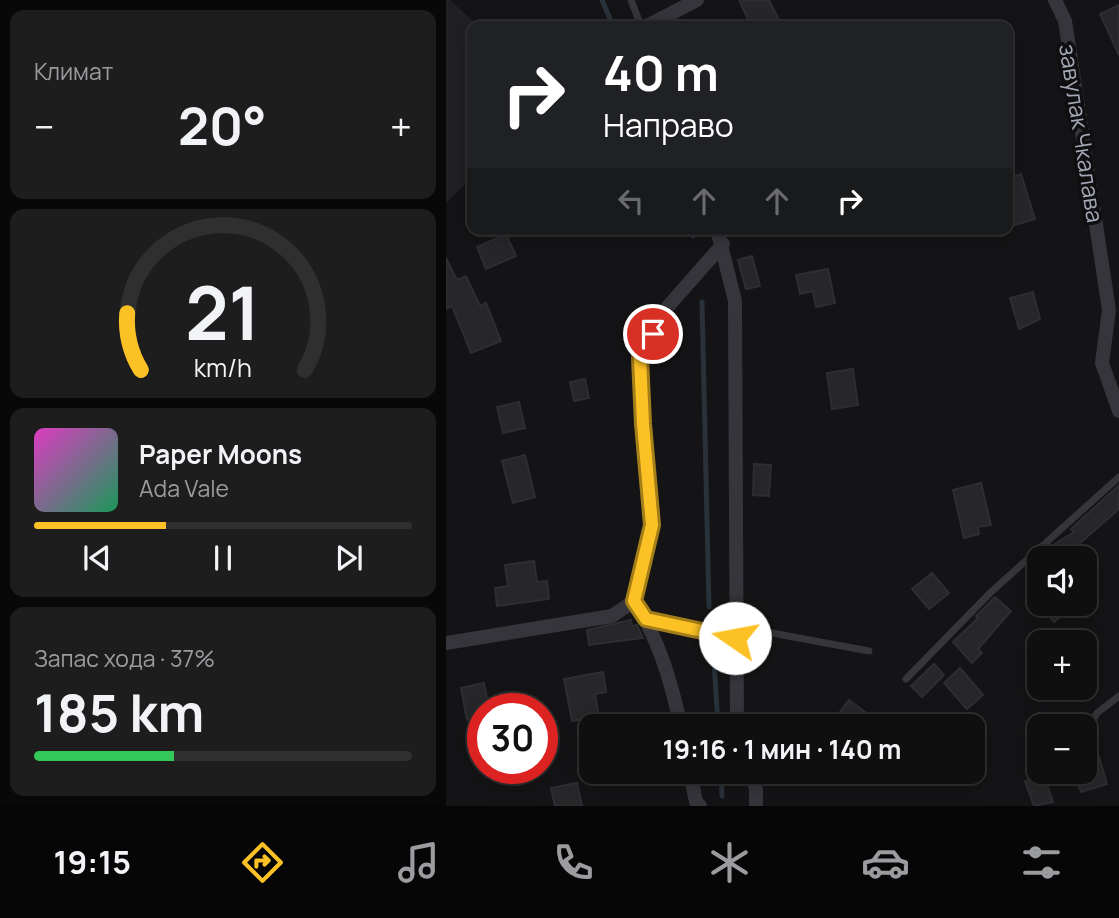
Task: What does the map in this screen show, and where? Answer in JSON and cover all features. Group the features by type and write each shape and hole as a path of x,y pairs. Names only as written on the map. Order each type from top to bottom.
{"street":[{"path":"657,21 697,0"},
{"name":"завулак Чкалава","path":"1055,0 1065,20 1114,308 1102,363 1119,411"},
{"path":"719,235 735,301 737,714"},
{"path":"446,643 612,616 634,601 652,525 640,358 665,310 723,244"},
{"path":"634,601 646,619 671,681 678,714"},
{"path":"646,619 735,638"},
{"path":"693,784 698,805"},
{"path":"754,784 756,806"}],"lane":[{"path":"631,0 639,21"},
{"path":"906,678 990,593 1119,477"},
{"path":"735,638 772,634 868,651"},
{"path":"1096,714 1119,696"}],"shaded area":[{"path":"446,0 450,0 473,21 467,21 467,182 446,203"}],"building":[{"path":"739,0 769,0 780,21 749,21"},
{"path":"1119,5 1119,55 1100,14"},
{"path":"1021,174 1035,219 1013,226 1013,176"},
{"path":"506,235 516,256 486,269 477,247"},
{"path":"752,256 760,286 746,289 738,260"},
{"path":"446,258 457,280 466,276 480,306 486,303 501,341 471,353 452,306 446,309"},
{"path":"828,269 835,303 816,307 813,291 800,294 796,275"},
{"path":"1033,292 1040,319 1019,329 1010,298"},
{"path":"853,369 858,405 832,409 827,373"},
{"path":"585,379 589,398 574,401 570,382"},
{"path":"519,402 525,428 503,433 497,407"},
{"path":"525,455 535,497 513,503 502,461"},
{"path":"754,464 771,465 769,496 753,495"},
{"path":"981,483 991,525 978,527 979,534 964,538 953,490"},
{"path":"1119,485 1119,509 1077,546 1052,546 1074,532 1071,529"},
{"path":"534,561 537,582 547,581 549,599 497,606 495,588 508,586 505,565"},
{"path":"932,573 949,593 929,609 912,589"},
{"path":"995,597 1011,611 978,649 982,653 972,663 953,642"},
{"path":"1049,616 1062,616 1054,622"},
{"path":"631,620 632,626 637,625 643,638 589,645 587,630"},
{"path":"934,664 944,675 922,697 911,686"},
{"path":"960,668 983,695 967,709 944,683"},
{"path":"603,672 606,692 595,694 599,714 579,714 579,720 572,721 564,679"},
{"path":"484,683 486,693 467,693 467,720 461,688"},
{"path":"849,700 868,714 838,714"},
{"path":"1097,758 1107,784 1081,792 1078,784 1097,784"},
{"path":"1025,781 1027,784 1047,784 1053,802 1034,806"},
{"path":"577,783 582,806 555,806 551,788"}],"waterway":[{"path":"602,0 611,21"},
{"path":"702,302 709,607"},
{"path":"714,661 717,714"},
{"path":"722,784 722,796"}],"route":[{"path":"653,334 640,358 652,525 634,601 646,619 735,638"}]}
